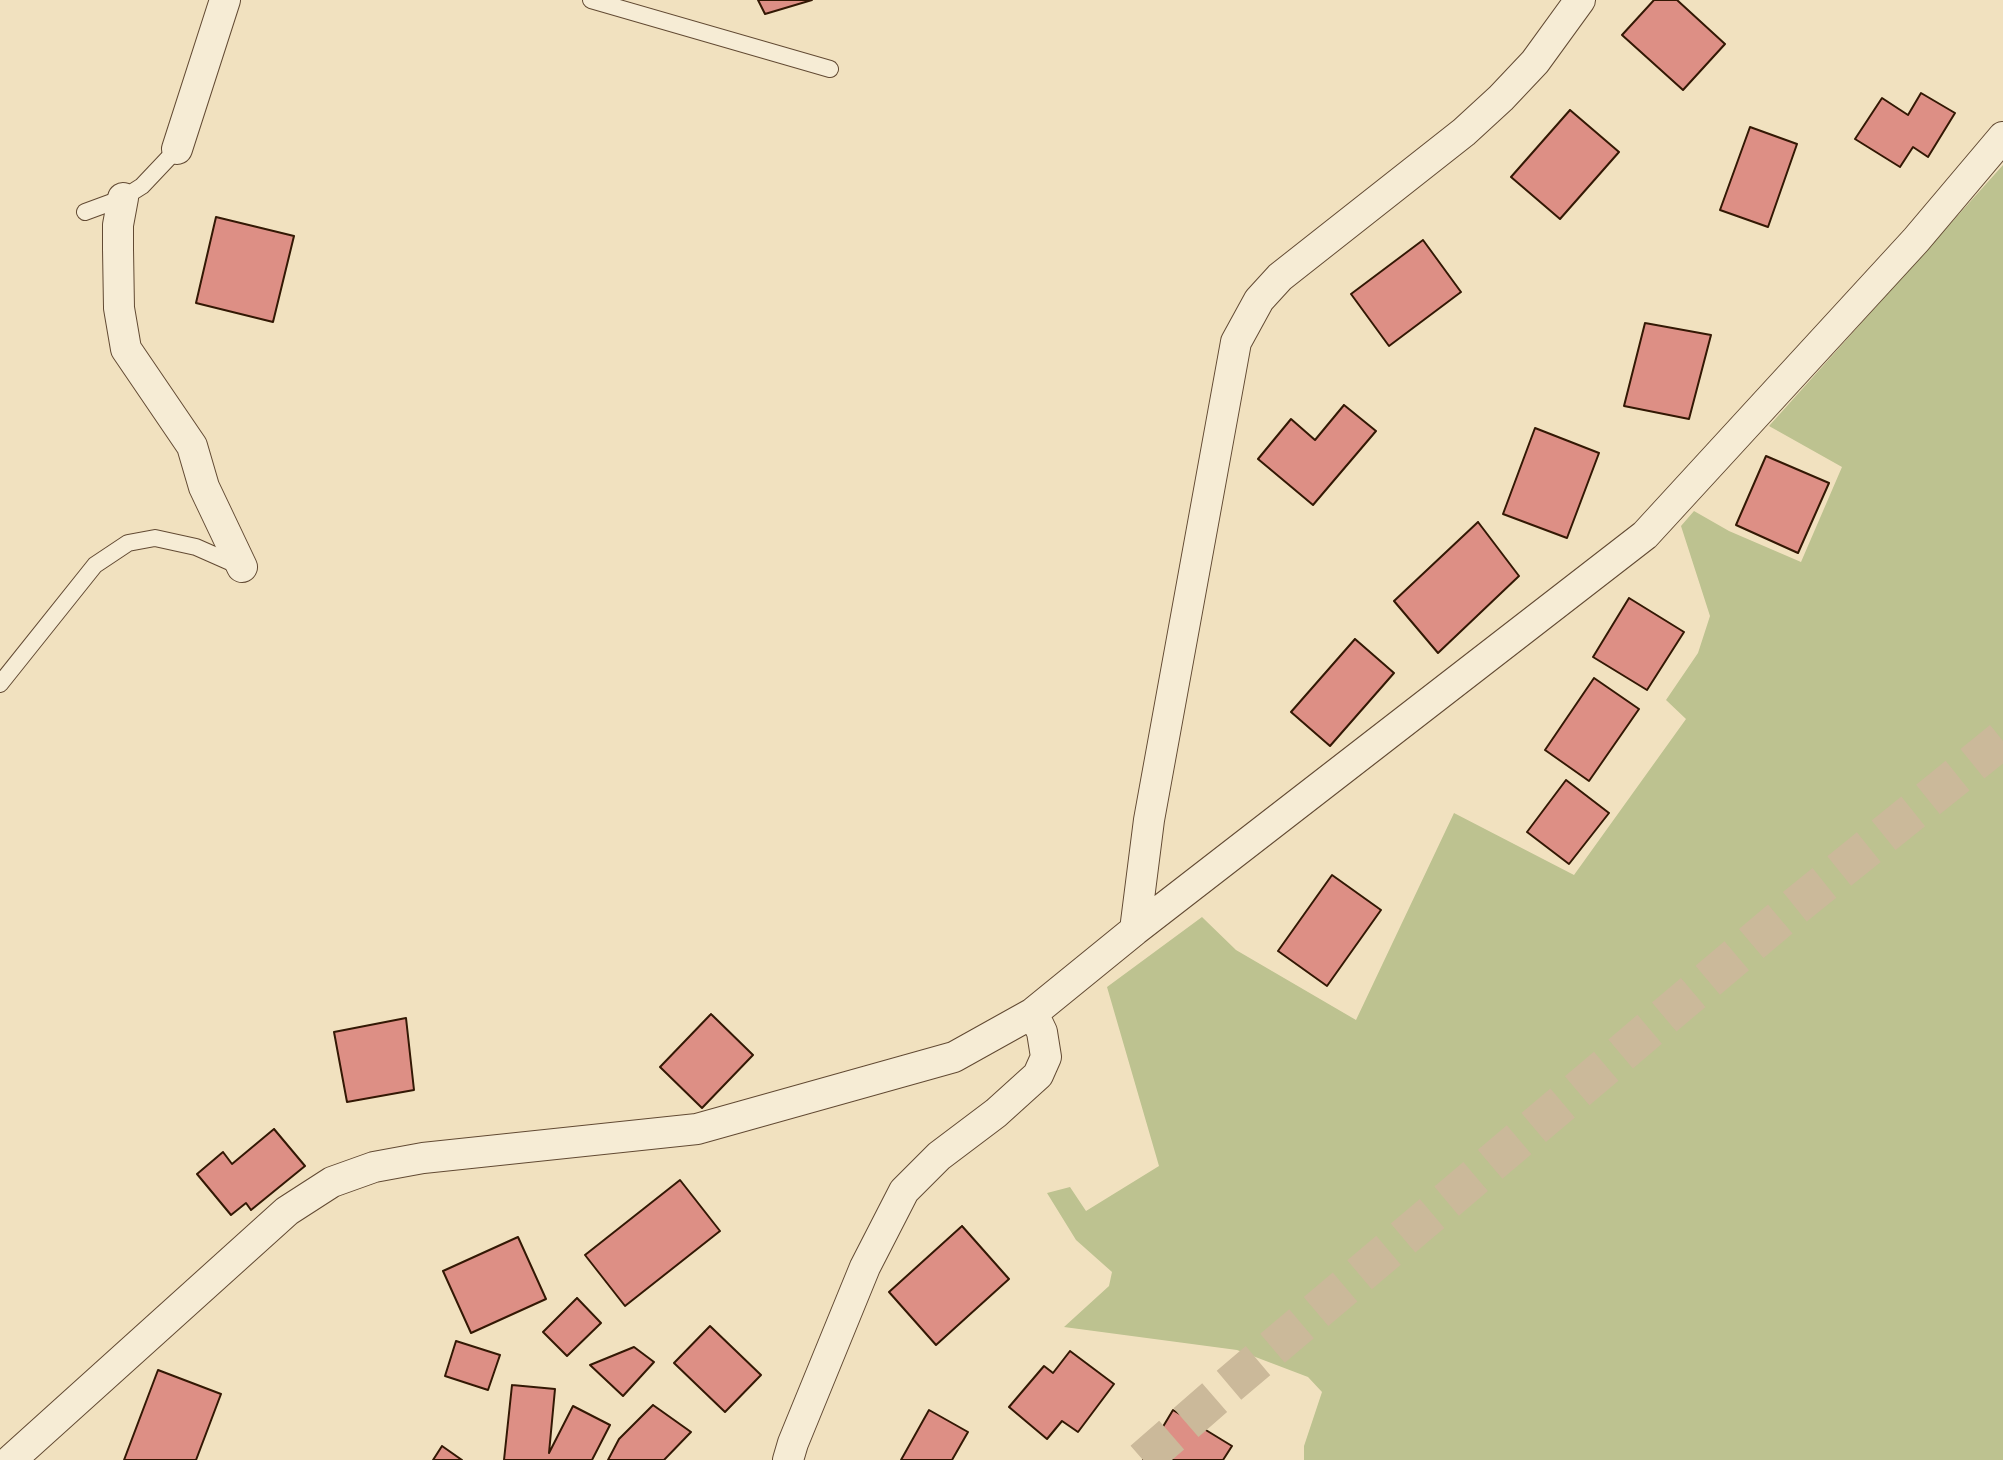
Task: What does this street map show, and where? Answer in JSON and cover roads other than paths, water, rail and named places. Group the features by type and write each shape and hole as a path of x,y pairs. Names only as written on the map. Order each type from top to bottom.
{"street":[{"path":"177,149 225,0"},
{"path":"1135,930 1149,820 1236,342 1259,300 1280,277 1464,132 1501,99 1535,62 1580,0"},
{"path":"17,1459 287,1211 332,1182 374,1167 423,1158 697,1129 954,1057 1033,1013 1135,930 1645,536 1916,240 2003,137"},
{"path":"123,198 118,225 118,261 119,308 126,349 192,446 204,487 242,568"},
{"path":"788,1460 865,1267 904,1191 939,1156 996,1114 1038,1075 1046,1057 1042,1032 1033,1013"}],"lane":[{"path":"591,0 830,69"},
{"path":"85,212 123,198 142,186 177,149"},
{"path":"0,684 95,565 128,543 155,538 196,547 242,568"}],"tunnel":[{"path":"1143,1460 1792,909 2003,739"}]}
